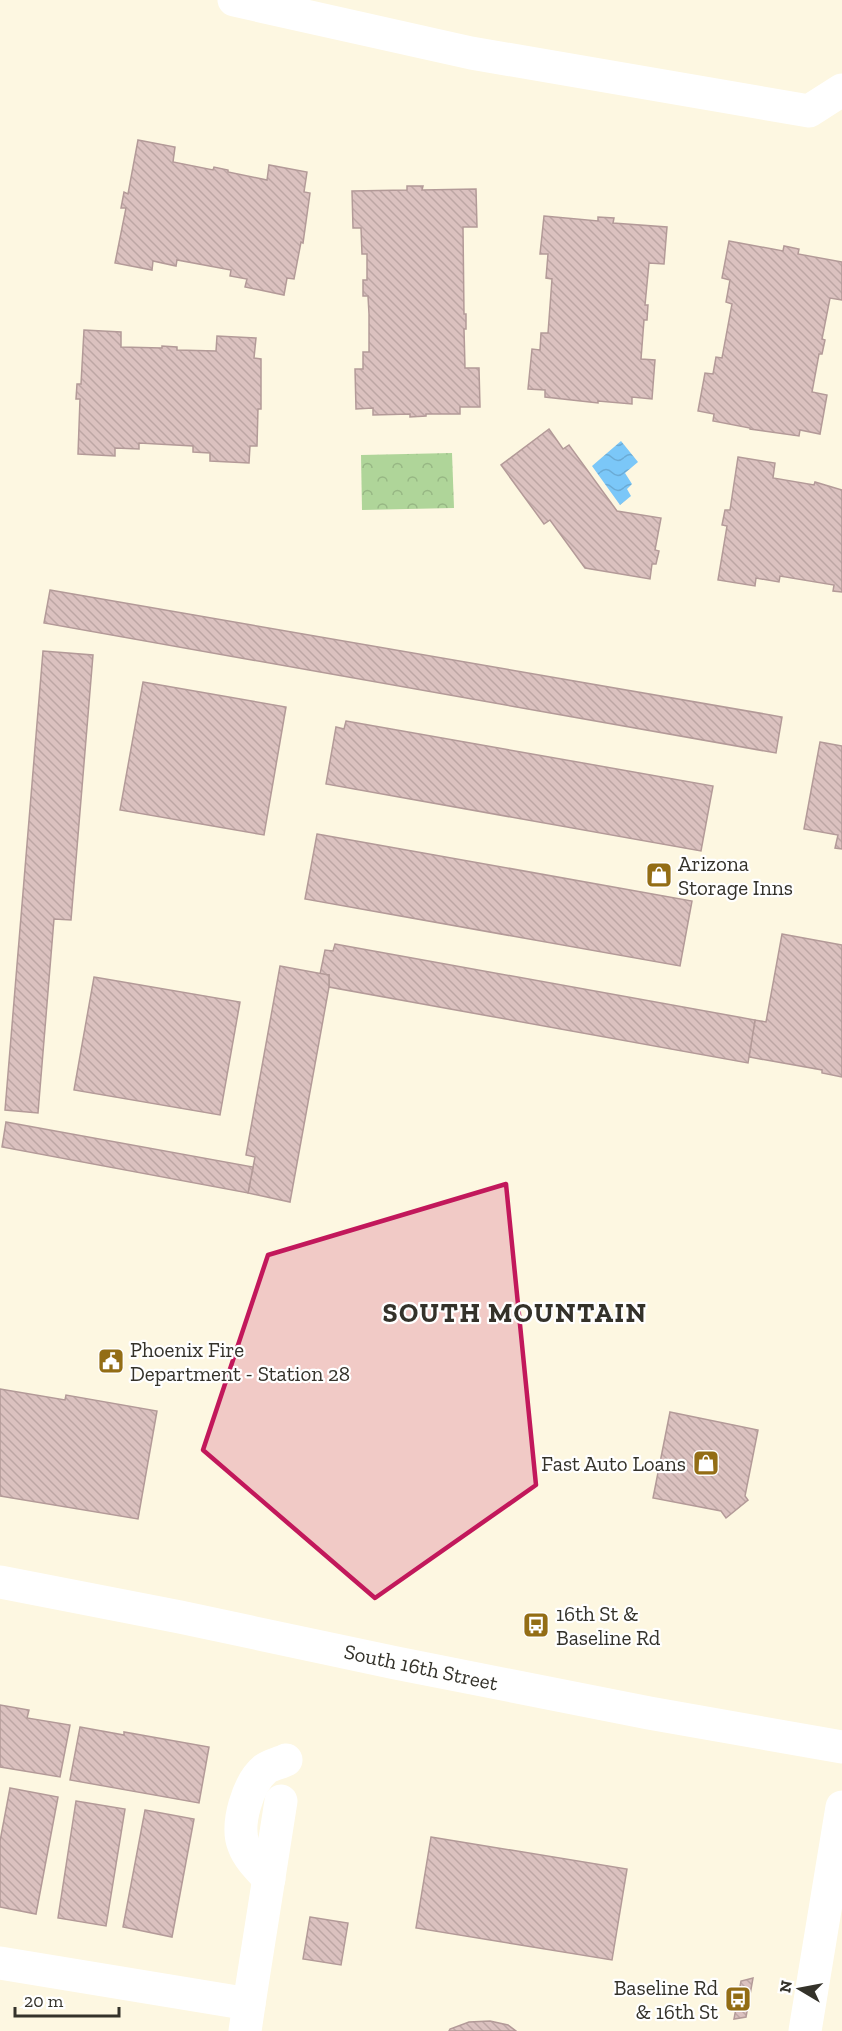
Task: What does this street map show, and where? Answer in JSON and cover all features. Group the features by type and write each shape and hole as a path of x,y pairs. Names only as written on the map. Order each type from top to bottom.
{"main road":[{"path":"234,0 471,53 809,111 842,90"},
{"name":"South 16th Street","path":"0,1582 215,1624 396,1664 649,1713 842,1747"},
{"path":"269,1879 248,1855 241,1830 248,1793 265,1769 286,1760"},
{"path":"0,1963 247,2018 281,1802"},
{"path":"805,2031 842,1807"}],"highlighted area":[{"path":"506,1184 536,1485 375,1598 203,1450 268,1255"}],"green space":[{"path":"452,453 454,508 362,510 361,455"}],"water":[{"path":"621,441 638,462 625,473 632,484 627,489 631,496 620,505 592,466"}],"building":[{"path":"138,140 175,147 173,162 213,170 214,167 267,180 269,165 307,172 304,192 310,193 303,243 301,242 294,279 287,278 284,295 245,287 247,279 230,276 231,270 177,260 176,266 153,261 152,270 115,263 126,208 121,208 124,192 128,194"},
{"path":"407,186 423,186 422,190 476,189 477,227 463,227 464,314 466,314 466,329 464,329 465,368 479,368 480,407 460,407 460,414 426,414 426,416 410,417 410,414 373,415 373,408 356,409 355,369 363,369 363,352 369,352 369,314 368,296 363,296 363,280 367,280 367,254 362,254 361,228 353,228 352,191 407,190"},
{"path":"544,216 598,221 598,217 614,218 613,223 667,227 664,264 649,263 645,305 648,305 647,320 644,320 641,359 655,360 652,399 632,397 632,404 598,401 598,403 545,397 545,390 528,389 532,349 540,350 541,333 548,333 552,279 546,278 548,254 540,254"},
{"path":"729,241 783,251 784,246 799,249 798,254 842,262 842,300 830,298 822,339 825,340 822,354 819,354 812,392 827,395 820,434 800,430 799,436 750,429 713,421 714,414 698,411 705,373 713,374 716,357 722,358 732,304 726,302 730,280 722,278"},
{"path":"84,330 121,332 121,347 162,348 162,346 177,347 177,350 216,351 217,336 256,338 254,358 261,359 261,409 258,409 257,446 250,446 249,463 210,461 210,453 193,452 193,446 139,443 139,449 115,448 115,456 78,454 80,399 76,399 77,384 81,384"},
{"path":"549,429 563,449 569,445 617,511 661,518 655,550 659,551 656,564 652,564 650,579 585,568 550,520 544,524 501,465"},
{"path":"738,457 775,463 773,478 814,485 815,482 842,490 842,592 833,591 834,585 780,576 779,582 756,578 755,586 718,580 727,526 722,525 725,510 730,510"},
{"path":"50,590 782,717 776,753 44,623"},
{"path":"43,651 93,655 71,920 54,919 38,1113 5,1110"},
{"path":"143,682 286,707 264,835 120,810"},
{"path":"346,721 713,786 701,851 326,784 336,727 344,729"},
{"path":"820,742 842,746 842,849 835,848 838,835 804,829"},
{"path":"317,834 692,901 680,966 305,899"},
{"path":"782,934 842,945 842,1077 822,1073 822,1070 749,1057 755,1020 766,1022"},
{"path":"335,944 755,1020 748,1063 329,987 329,975 320,974 325,950 333,951"},
{"path":"280,966 329,975 329,987 290,1202 248,1193 255,1157 246,1155"},
{"path":"94,977 240,1002 220,1115 74,1090"},
{"path":"6,1122 253,1167 248,1193 2,1147"},
{"path":"0,1389 65,1400 66,1395 157,1411 138,1519 0,1496"},
{"name":"Fast Auto Loans","path":"670,1412 758,1430 745,1496 748,1500 726,1518 721,1511 653,1498"},
{"path":"0,1705 29,1710 27,1718 70,1725 60,1777 0,1767"},
{"path":"80,1727 124,1735 124,1732 209,1747 199,1803 70,1780"},
{"path":"10,1788 58,1797 36,1914 0,1907 0,1841"},
{"path":"76,1801 125,1809 106,1926 58,1918"},
{"path":"145,1810 194,1819 172,1937 123,1927"},
{"path":"431,1837 627,1869 612,1960 416,1928"},
{"path":"310,1917 348,1923 341,1965 303,1959"},
{"path":"753,1978 746,2017 734,2019 741,1981"},
{"path":"490,2021 508,2025 516,2031 449,2031 469,2022"}],"place":[{"name":"Arizona Storage Inns","path":"659,875"},
{"name":"Phoenix Fire Department - Station 28","path":"111,1361"},
{"name":"Fast Auto Loans","path":"706,1463"},
{"name":"16th St & Baseline Rd","path":"536,1625"},
{"name":"Baseline Rd & 16th St","path":"738,1999"}],"district":[{"name":"SOUTH MOUNTAIN","path":"515,1313"}]}
